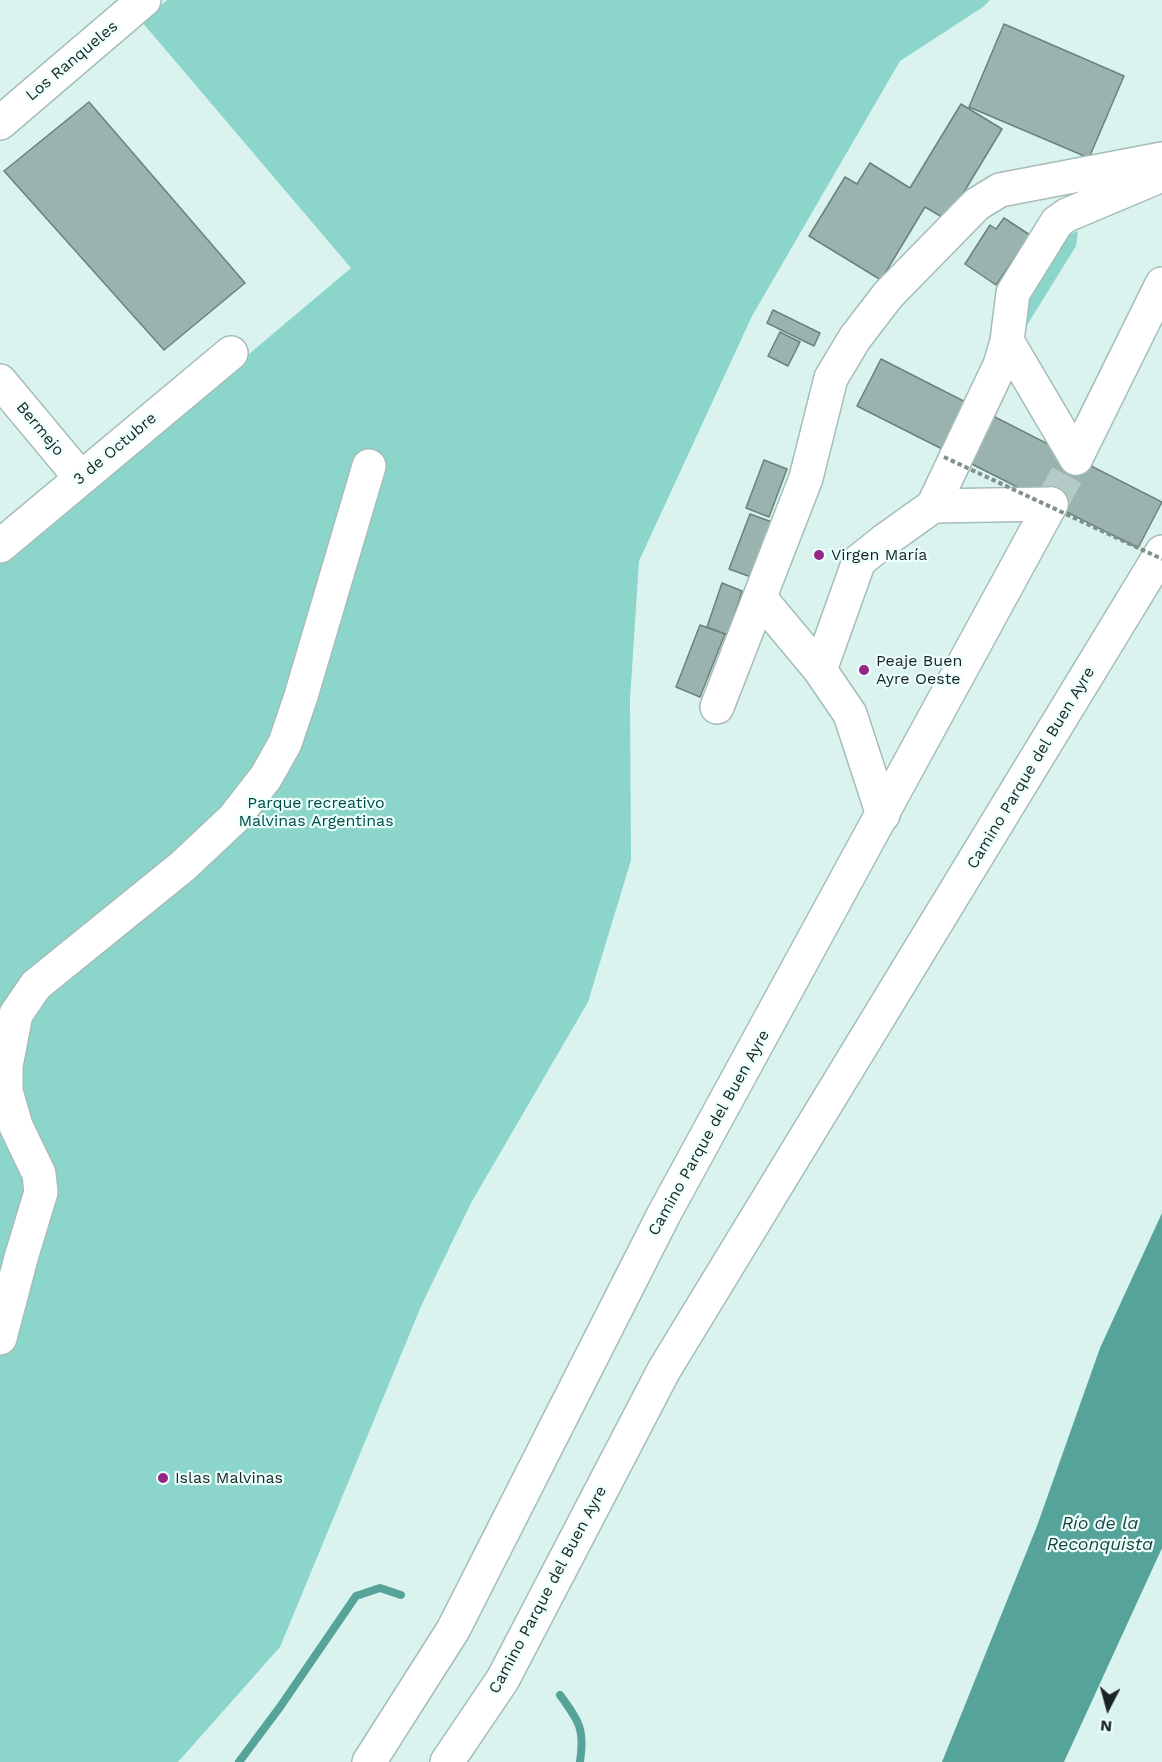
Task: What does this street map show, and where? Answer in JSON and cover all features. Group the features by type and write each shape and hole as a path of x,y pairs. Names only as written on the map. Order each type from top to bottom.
{"main road":[{"name":"Los Ranqueles","path":"0,123 144,0"},
{"path":"717,707 806,478 831,378 855,338 888,295 977,204 1000,190 1162,159"},
{"path":"820,670 859,561 933,506 1000,364 1007,341 1013,293 1057,222 1067,215 1162,175"},
{"path":"1007,341 1076,458 1162,284"},
{"name":"3 de Octubre","path":"0,546 231,353"},
{"name":"Bermejo","path":"0,381 80,477"},
{"path":"0,1338 41,1192 39,1174 16,1126 6,1091 6,1066 16,1014 36,985 183,866 234,818 266,777 285,743 301,696 369,466"},
{"name":"Camino Parque del Buen Ayre","path":"369,1762 453,1630 664,1214 1051,504 933,506"},
{"name":"Camino Parque del Buen Ayre","path":"447,1762 503,1679 664,1370 1162,552"},
{"path":"760,598 820,670 850,714 883,815"},
{"path":"461,1762 503,1679"}],"path":[{"path":"945,457 1162,559"}],"green space":[{"name":"Parque recreativo Malvinas Argentinas","path":"167,0 990,0 983,7 900,61 752,316 639,561 630,700 631,860 588,1002 471,1203 422,1304 280,1647 178,1762 0,1762 0,564 351,268 142,22"},
{"path":"1078,231 1076,246 1024,330 1020,310 1069,235"}],"water":[{"name":"Río de la Reconquista","path":"1162,1213 1162,1548 1064,1762 942,1762 1037,1526 1100,1348"}],"building":[{"path":"1004,24 1124,76 1089,158 969,107"},
{"path":"89,102 245,283 164,350 4,171"},
{"path":"961,104 1002,129 947,220 925,207 881,280 809,236 845,177 857,184 870,163 910,188"},
{"path":"1004,218 1030,235 996,285 965,264 990,225 996,229"},
{"path":"773,310 820,333 814,346 767,323"},
{"path":"780,332 800,342 788,366 768,356"},
{"path":"881,359 1162,502 1138,548 857,406"},
{"path":"764,460 787,469 769,517 746,508"},
{"path":"750,514 772,522 751,577 729,569"},
{"path":"722,583 742,591 728,635 707,627"},
{"path":"700,625 725,634 700,697 676,687"}],"waterway":[{"path":"239,1762 280,1707 356,1596 380,1588 401,1595"},
{"path":"560,1695 579,1726 582,1741 580,1762"}],"tunnel":[{"path":"1051,504 1076,458"}],"place":[{"name":"Virgen María","path":"819,555"},
{"name":"Peaje Buen Ayre Oeste","path":"864,670"},
{"name":"Islas Malvinas","path":"163,1478"}]}
